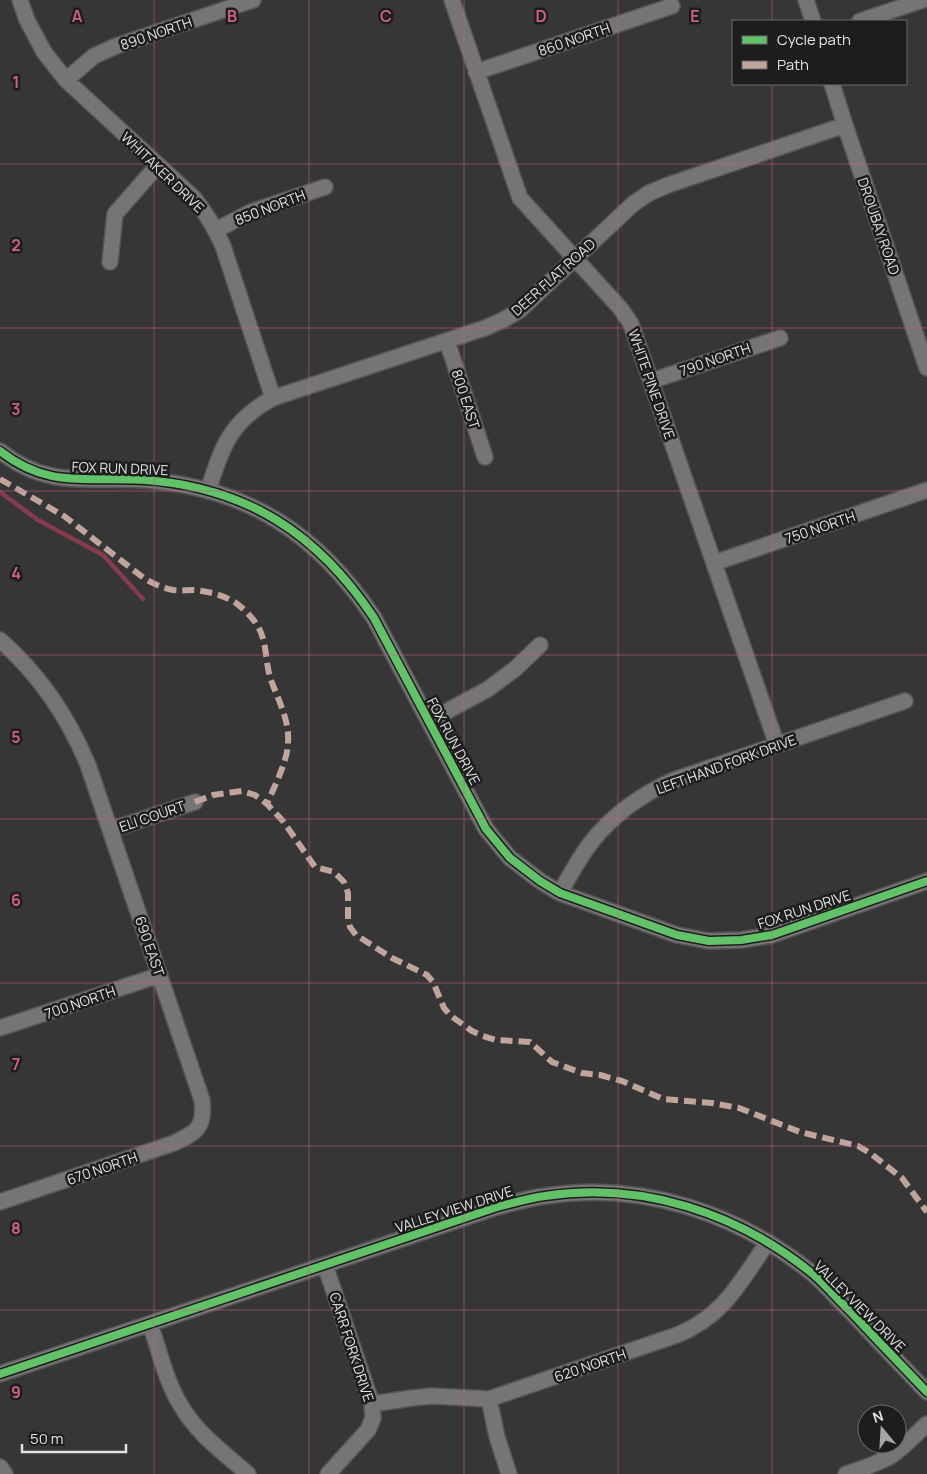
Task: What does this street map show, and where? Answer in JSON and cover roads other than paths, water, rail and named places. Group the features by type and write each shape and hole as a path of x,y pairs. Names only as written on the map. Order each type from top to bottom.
{"street":[{"name":"WHITAKER DRIVE","path":"20,0 27,20 44,52 66,80 194,198 206,213 216,230 226,255 273,398"},
{"name":"890 NORTH","path":"66,80 94,56 116,46 253,0"},
{"name":"WHITE PINE DRIVE","path":"452,0 520,198 621,309 631,324 777,745"},
{"path":"806,0 813,20"},
{"path":"863,20 922,0"},
{"name":"860 NORTH","path":"476,72 672,6"},
{"name":"DROUBAY ROAD","path":"832,85 927,368"},
{"name":"DEER FLAT ROAD","path":"208,491 220,454 232,431 250,412 273,398 447,341 503,320 520,310 633,204 650,193 845,125"},
{"path":"110,262 115,214 158,165"},
{"name":"850 NORTH","path":"216,230 251,212 325,186"},
{"name":"790 NORTH","path":"651,381 780,338"},
{"name":"800 EAST","path":"447,341 485,458"},
{"name":"FOX RUN DRIVE","path":"0,451 21,466 64,479 145,480 177,484 208,491 243,502 294,532 344,577 374,618 486,829 510,858 540,881 560,893 677,935 709,941 725,941 772,934 927,881"},
{"name":"750 NORTH","path":"714,563 927,490"},
{"name":"690 EAST","path":"0,640 27,666 56,703 72,730 88,766 202,1100 204,1112 200,1127"},
{"path":"429,721 488,689 515,669 540,645"},
{"name":"LEFT HAND FORK DRIVE","path":"560,893 592,841 621,811 655,788 905,701"},
{"name":"ELI COURT","path":"110,830 194,802"},
{"name":"700 NORTH","path":"0,1028 160,975"},
{"name":"670 NORTH","path":"0,1202 174,1143 189,1136 200,1127"},
{"name":"VALLEY VIEW DRIVE","path":"0,1374 497,1207 545,1196 569,1193 618,1193 668,1200 718,1217 768,1242 815,1276 927,1392"},
{"name":"620 NORTH","path":"372,1404 432,1396 489,1399 677,1335 698,1326 724,1304 768,1242"},
{"name":"CARR FORK DRIVE","path":"325,1265 372,1404 373,1418 368,1430 328,1474"},
{"path":"150,1324 173,1392 179,1404 194,1425 248,1474"},
{"path":"489,1399 497,1437 509,1474"},
{"path":"846,1474 890,1456 903,1447 927,1424"},
{"path":"0,1467 4,1474"}],"waterway":[{"path":"0,492 38,520 103,555 143,599"}]}
